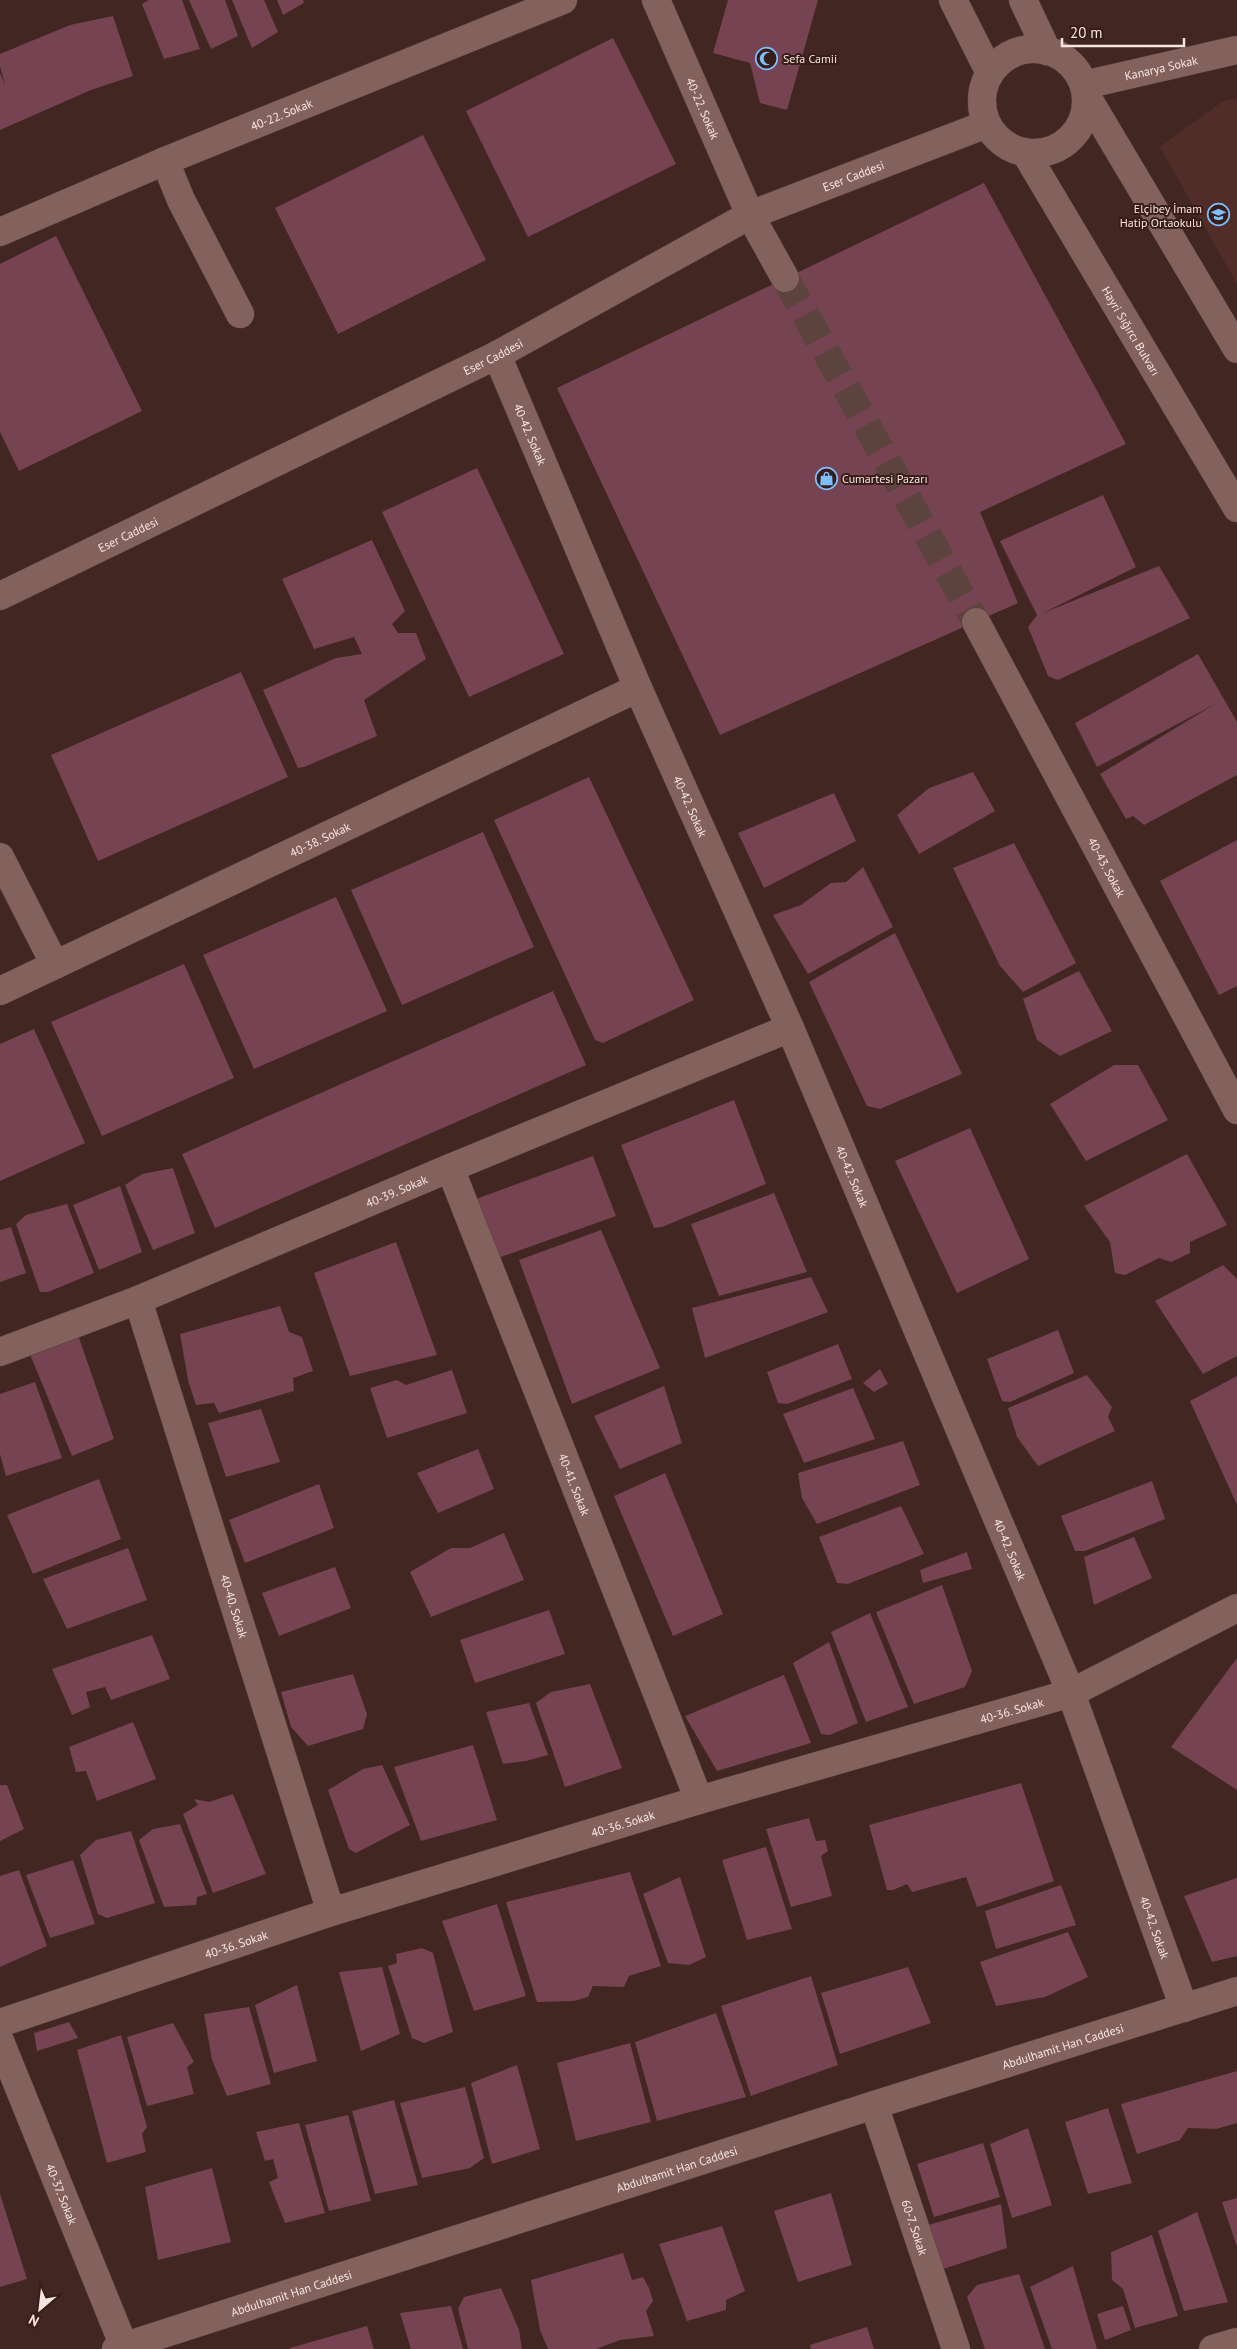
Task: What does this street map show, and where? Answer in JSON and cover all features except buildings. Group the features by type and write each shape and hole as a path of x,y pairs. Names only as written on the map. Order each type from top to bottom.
{"street":[{"name":"40-22. Sokak","path":"0,232 165,161 563,0"},
{"name":"40-22. Sokak","path":"656,0 750,215 785,278"},
{"path":"953,0 990,73"},
{"path":"1023,0 1047,51"},
{"path":"1085,91 1084,118 1071,138 1050,151 1038,154 1007,146 998,139 987,124 982,103 983,92 990,73 1007,57 1019,51 1039,49 1067,60 1079,74 1085,91 1237,349"},
{"name":"Kanarya Sokak","path":"1085,91 1237,50"},
{"name":"Eser Caddesi","path":"0,596 497,356 750,215 987,124"},
{"name":"Hayri Sığırcı Bulvarı","path":"1025,152 1237,508"},
{"path":"165,161 181,200 240,314"},
{"name":"40-42. Sokak","path":"497,356 638,688 790,1028 1071,1693 1184,2008"},
{"name":"40-43. Sokak","path":"976,622 1237,1110"},
{"name":"40-38. Sokak","path":"0,991 638,688"},
{"path":"0,857 55,965"},
{"name":"40-39. Sokak","path":"0,1352 138,1300 450,1168 790,1028"},
{"name":"40-41. Sokak","path":"450,1168 699,1800"},
{"name":"40-40. Sokak","path":"138,1300 331,1912"},
{"name":"40-36. Sokak","path":"0,2023 331,1912 699,1800 1071,1693 1237,1608"},
{"name":"Abdulhamit Han Caddesi","path":"122,2348 874,2105 1237,1991"},
{"name":"40-37. Sokak","path":"0,2041 122,2348"},
{"name":"60-7. Sokak","path":"874,2105 956,2349"},
{"path":"1213,2349 1237,2342"}],"shaded area":[{"name":"Elçibey İmam Hatip Ortaokulu","path":"1237,98 1237,284 1160,147 1223,101"}],"tunnel":[{"path":"785,278 976,622"}],"place":[{"name":"Sefa Camii","path":"767,58"},
{"name":"Elçibey İmam Hatip Ortaokulu","path":"1218,215"},
{"name":"Cumartesi Pazarı","path":"826,478"}]}
